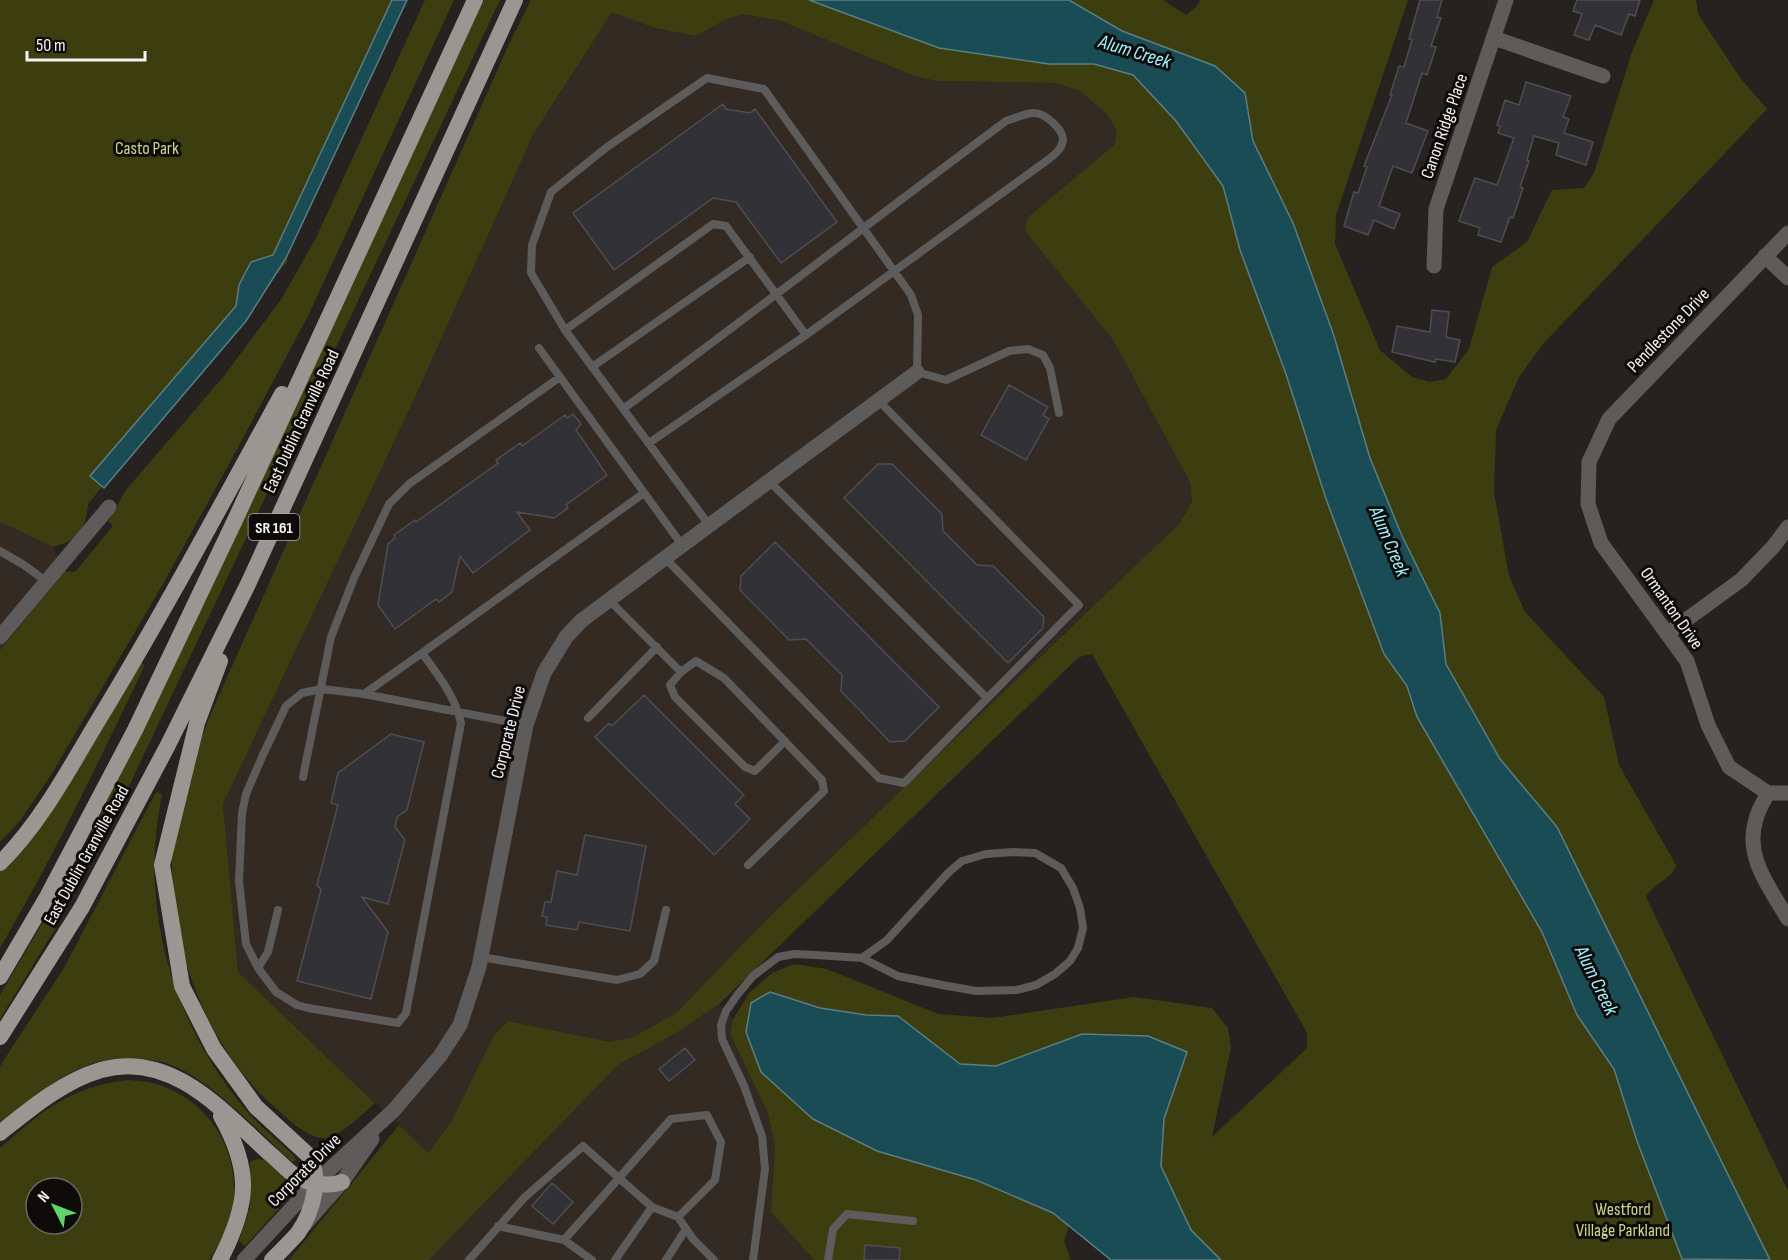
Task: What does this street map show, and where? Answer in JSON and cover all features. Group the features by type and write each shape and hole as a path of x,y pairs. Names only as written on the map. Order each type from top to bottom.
{"main road":[{"name":"East Dublin Granville Road","path":"0,977 47,897 135,730 241,507 475,0"},
{"name":"East Dublin Granville Road","path":"0,1037 82,907 168,745 249,582 515,0"},
{"path":"0,863 24,835 60,784 139,655 351,269"},
{"path":"249,582 197,723 162,865 182,986 214,1049 256,1107 311,1159 316,1182 313,1198 299,1232"},
{"path":"0,1133 50,1095 88,1075 104,1069 128,1066 151,1068 192,1086 296,1176 331,1185 342,1182"},
{"path":"213,1102 239,1151 243,1190 240,1211 220,1260"},
{"name":"Corporate Drive","path":"272,1260 299,1232"}],"street":[{"name":"Canon Ridge Place","path":"1434,267 1436,209 1506,0"},
{"path":"1494,38 1603,76"},
{"name":"Pendlestone Drive","path":"1589,462 1609,419 1788,233"},
{"path":"1765,256 1788,278"},
{"name":"Corporate Drive","path":"299,1232 342,1182 394,1110 440,1056 460,1024 481,957 525,725 544,673 557,650 581,621 917,372"},
{"name":"Ormanton Drive","path":"1589,462 1588,504 1601,543 1687,661 1708,725 1729,767 1768,793"},
{"path":"0,637 109,507"},
{"path":"1668,633 1741,580 1773,547 1788,527"},
{"path":"1788,793 1768,793 1755,819 1752,844 1758,869 1788,919"},
{"name":"Corporate Drive","path":"244,1260 316,1182 394,1110"}],"lane":[{"path":"709,525 565,330 531,273 532,245 551,192 607,147 707,78 764,88 911,295 918,315 917,372 946,380 1009,351 1028,349 1043,355 1050,368 1059,413"},
{"path":"623,409 1006,121 1034,113 1044,116 1059,130 1063,140 1060,149 1049,159 806,335 649,443"},
{"path":"565,330 712,224 726,226 806,335"},
{"path":"592,367 750,258"},
{"path":"539,348 682,545"},
{"path":"303,777 331,637 354,578 389,504 409,484 560,377"},
{"path":"665,558 879,778 904,783 1079,605 879,401"},
{"path":"769,481 987,698"},
{"path":"364,694 644,493"},
{"path":"0,551 24,564 47,582"},
{"path":"609,600 681,672"},
{"path":"588,718 657,647"},
{"path":"422,653 444,682 458,711 461,723 406,1013 398,1023 308,1008 297,1005 276,992 258,968 246,944 239,881 242,813 246,794 286,706 302,693 322,689 364,694 458,711 525,725"},
{"path":"748,865 824,791 822,780 785,741 724,678 696,661 681,672 670,685 675,697 746,767 755,771 785,741"},
{"path":"753,1260 765,1169 762,1136 744,1086 722,1039 721,1025 726,1011 753,976 778,957 794,954 862,958 898,976 976,991 1016,990 1046,979 1070,961 1078,948 1083,928 1080,908 1073,888 1060,868 1035,853 986,854 962,861 949,872 887,940 862,958"},
{"path":"258,968 268,952 278,910"},
{"path":"481,957 617,980 640,974 654,961 666,910"},
{"path":"564,1240 671,1119 707,1115 721,1142 715,1180 678,1217"},
{"path":"469,1260 524,1198 583,1146 652,1207 678,1217 714,1260"},
{"path":"615,1260 652,1207"},
{"path":"828,1260 833,1229 847,1214 913,1221"},
{"path":"498,1226 564,1240 592,1260"},
{"path":"666,1260 686,1229"}],"shaded area":[{"path":"612,11 655,28 696,36 725,20 742,14 781,21 917,77 938,81 1056,83 1080,91 1106,113 1117,131 1114,145 1027,218 1025,231 1113,340 1190,482 1192,501 1180,523 767,919 676,1013 633,1037 610,1042 508,1021 494,1035 451,1122 428,1153 238,972 223,804 411,406 534,133"},
{"path":"0,522 53,547 65,571 0,650"},
{"path":"719,1004 733,1019 730,1034 768,1113 775,1147 771,1212 814,1260 429,1260 618,1065 678,1032"}],"green space":[{"name":"Casto Park","path":"0,0 392,0 291,218 287,262 88,504 83,527 79,533 69,541 53,547 0,522"},
{"path":"425,0 454,0 309,314 163,584 51,775 19,822 0,842 0,650 65,571 75,572 113,526 108,521 126,490 224,376 282,298 316,238"},
{"path":"484,0 500,0 121,803 61,919 0,1019 0,995 50,910 127,761"},
{"name":"Westford Village Parkland","path":"531,0 809,0 939,48 1049,64 1094,64 1133,75 1176,121 1223,186 1240,250 1286,374 1326,499 1384,654 1407,686 1417,717 1542,932 1577,1015 1614,1069 1637,1141 1683,1260 1221,1260 1191,1230 1161,1166 1164,1119 1187,1052 1082,1034 996,1066 960,1064 898,1016 866,1015 820,1008 770,993 877,1151 976,1180 1053,1213 1069,1226 1064,1241 1071,1260 814,1260 771,1212 775,1147 768,1113 730,1034 733,1019 750,992 772,973 794,964 827,969 938,1014 992,1018 1134,997 1212,1008 1228,1028 1231,1047 1212,1137 1307,1048 1307,1033 1092,654 1079,657 719,1004 678,1032 618,1065 429,1260 289,1260 399,1125 428,1153 451,1122 494,1035 508,1021 610,1042 633,1037 676,1013 767,919 1180,523 1192,501 1190,482 1113,340 1025,231 1027,218 1114,145 1117,131 1106,113 1080,91 1056,83 938,81 917,77 781,21 742,14 725,20 696,36 655,28 612,12 534,133 411,406 223,804 238,972 375,1103 346,1128 328,1138 315,1136 294,1124 255,1089 231,1058 216,1033 192,981 178,925 174,896 172,848 178,810 209,718 509,44"},
{"path":"1069,0 1163,0 1186,15 1197,6 1200,0 1408,0 1336,215 1335,244 1380,350 1412,377 1429,382 1446,379 1469,349 1492,267 1527,242 1552,190 1584,188 1594,173 1632,52 1654,0 1696,0 1698,14 1741,79 1767,109 1542,345 1519,377 1496,430 1494,492 1509,576 1525,612 1604,697 1619,765 1676,865 1674,870 1646,897 1788,1191 1788,1260 1770,1260 1557,827 1500,759 1446,664 1440,613 1402,536 1370,458 1333,333 1293,223 1253,141 1245,93 1215,66 1122,31"},
{"path":"141,663 145,665 93,772 0,948 0,872"},
{"path":"156,792 162,794 157,827 155,891 165,954 175,985 201,1045 219,1074 254,1119 294,1156 296,1160 292,1162 206,1085 176,1067 154,1060 111,1059 78,1069 43,1090 0,1124 0,1066 64,968"},
{"path":"129,1080 152,1083 173,1090 191,1102 220,1134 233,1175 234,1197 228,1225 209,1260 0,1260 0,1148 58,1102 90,1088"},
{"path":"257,1159 265,1160 295,1187 294,1192 245,1246 239,1241 250,1207 250,1162"}],"water":[{"path":"392,0 407,0 286,258 246,321 104,488 90,476 236,306 239,285 251,262 273,255"},
{"name":"Alum Creek","path":"809,0 1069,0 1122,31 1215,66 1245,93 1253,141 1293,223 1333,333 1370,458 1402,536 1440,613 1446,664 1500,759 1557,827 1770,1260 1682,1259 1637,1141 1614,1069 1577,1015 1542,932 1417,717 1407,686 1384,654 1326,499 1286,374 1240,250 1223,186 1176,121 1133,75 1094,64 1049,64 939,48"},
{"path":"770,992 820,1008 866,1015 898,1016 960,1064 996,1066 1082,1034 1148,1036 1187,1052 1164,1119 1161,1166 1191,1230 1221,1260 1111,1260 1053,1213 976,1180 877,1151 813,1119 761,1072 746,1032 751,1003"}],"building":[{"path":"1420,0 1442,0 1437,17 1441,18 1431,46 1436,47 1427,75 1422,73 1406,123 1428,131 1412,173 1393,166 1379,206 1400,214 1394,229 1374,220 1368,235 1344,226 1354,192 1358,193 1367,167 1364,166 1392,95 1390,95 1399,66 1404,67"},
{"path":"1577,0 1640,0 1635,16 1629,14 1621,35 1595,25 1589,40 1574,35 1582,14 1573,11"},
{"path":"1526,82 1571,96 1563,117 1569,119 1564,133 1593,142 1586,165 1556,155 1559,143 1534,136 1520,187 1523,188 1513,218 1510,217 1501,242 1478,235 1480,228 1459,221 1475,178 1497,185 1514,138 1498,133 1500,126 1497,125 1505,100 1519,105"},
{"path":"723,104 726,109 750,113 755,109 837,222 781,263 736,202 713,198 614,270 573,213"},
{"path":"1432,310 1449,312 1446,337 1460,340 1455,362 1436,359 1435,362 1392,352 1397,326 1430,332"},
{"path":"1009,385 1048,407 1043,415 1049,419 1026,460 981,435"},
{"path":"573,414 581,424 576,430 607,475 566,505 568,508 554,518 517,512 530,530 473,573 460,556 452,592 439,602 436,599 395,629 378,605 388,544 395,538 394,535 415,520 416,522 498,463 496,460 520,443 522,446 565,415 567,418"},
{"path":"878,464 892,464 942,514 943,531 977,565 993,566 1044,617 1043,628 1008,663 844,498"},
{"path":"775,542 939,707 905,741 890,742 841,691 842,675 806,639 789,640 740,590 741,576"},
{"path":"644,695 744,795 735,804 750,819 714,855 595,737 609,723 612,726"},
{"path":"391,734 424,742 407,810 397,817 395,827 405,840 388,904 362,897 388,932 371,999 297,981 321,890 317,885 338,805 331,803 338,773"},
{"path":"585,835 646,846 630,931 579,922 577,930 546,925 547,917 542,916 545,902 551,902 557,871 577,875"},
{"path":"685,1048 695,1060 669,1081 659,1069"},
{"path":"552,1183 573,1202 553,1224 532,1206"},
{"path":"865,1245 900,1248 899,1260 864,1260"}]}
